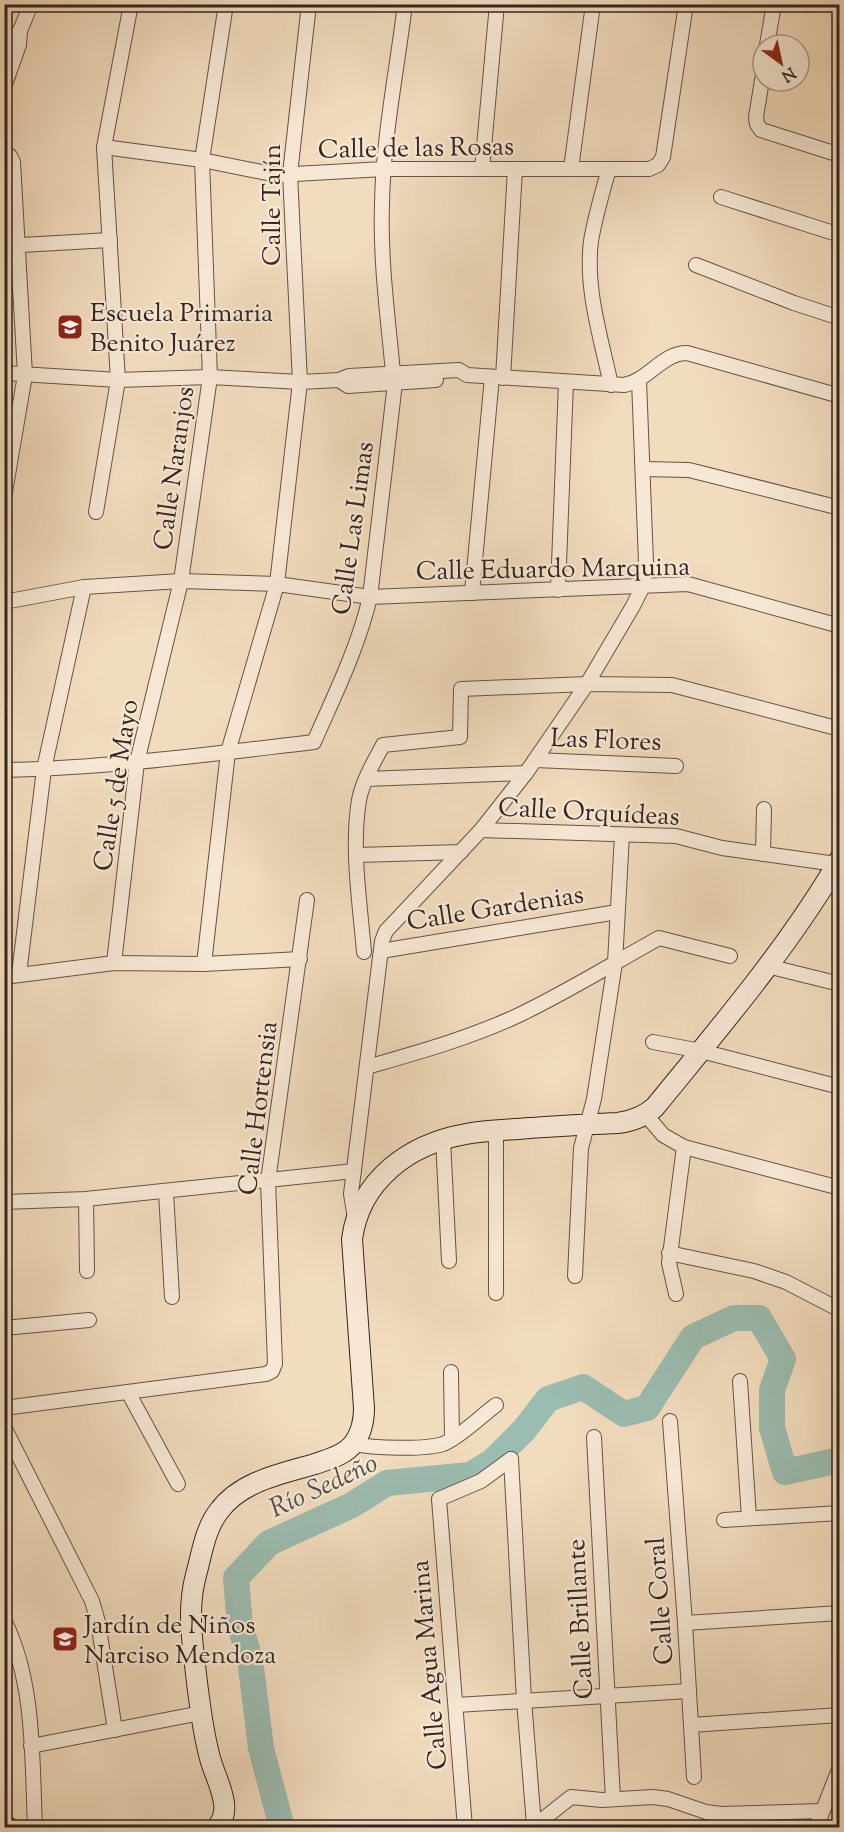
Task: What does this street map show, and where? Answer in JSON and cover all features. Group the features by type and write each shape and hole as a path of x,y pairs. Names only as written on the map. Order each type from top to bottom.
{"main road":[{"path":"216,1827 224,1813 224,1799 208,1752 190,1624 191,1604 208,1528 219,1511 243,1489 335,1458 353,1444 363,1421 364,1408 352,1239 355,1218 372,1188 392,1166 421,1148 443,1139 496,1131 632,1121 646,1115 655,1107 767,966 797,925 838,861"},
{"path":"4,1824 9,1827"}],"street":[{"path":"4,87 20,45 20,31 31,4"},
{"path":"96,512 118,380 104,147 131,4"},
{"name":"Calle Naranjos","path":"181,581 210,377 202,160 226,4"},
{"name":"Calle Tajín","path":"204,964 228,752 277,584 300,382 290,174 309,4"},
{"name":"Calle Las Limas","path":"228,752 314,742 354,652 370,597 394,378 382,241 384,170 405,4"},
{"path":"482,169 497,4"},
{"path":"571,169 593,4"},
{"name":"Calle de las Rosas","path":"104,147 202,160 265,174 384,170 650,169 658,165 663,157 686,4"},
{"path":"769,33 774,4"},
{"path":"4,53 9,41 20,31"},
{"path":"760,93 756,117 761,130 840,155"},
{"path":"4,498 25,375 11,246 13,162 7,154"},
{"path":"472,593 497,377 515,169"},
{"path":"609,169 591,242 590,274 594,311 611,384"},
{"path":"721,197 840,235"},
{"path":"11,246 110,240"},
{"path":"696,265 794,303 840,318"},
{"path":"4,373 118,380 210,377 300,382 339,380 349,376 394,378 459,370 467,375 631,384 670,357 678,353 687,353 840,396"},
{"path":"355,1218 351,1194 382,941 392,924 481,830 526,773 587,684 643,586 646,563 639,380"},
{"path":"558,590 566,382"},
{"path":"643,469 689,470 840,508"},
{"name":"Calle Eduardo Marquina","path":"4,602 84,587 181,581 277,584 370,597 688,584 840,626"},
{"name":"Calle 5 de Mayo","path":"114,963 137,762 181,581"},
{"path":"19,974 44,769 84,587"},
{"path":"364,952 356,826 360,798 366,779 383,745 460,737 461,689 587,684 672,685 840,729"},
{"path":"4,770 137,762 228,752"},
{"name":"Las Flores","path":"535,760 675,766"},
{"path":"366,779 526,773"},
{"path":"763,854 764,809"},
{"name":"Calle Orquídeas","path":"481,830 676,836 722,848 838,861"},
{"path":"575,1276 581,1148 594,1099 615,963 622,835"},
{"path":"357,855 461,852"},
{"name":"Calle Hortensia","path":"128,1392 266,1374 272,1371 275,1364 268,1181 300,959 306,900"},
{"name":"Calle Gardenias","path":"381,951 617,912"},
{"path":"367,1066 432,1048 507,1020 568,990 658,938 730,956"},
{"path":"4,977 114,963 204,964 300,959"},
{"path":"767,966 840,984"},
{"path":"653,1042 700,1051 840,1087"},
{"path":"646,1115 663,1135 684,1147 840,1188"},
{"path":"496,1131 496,1293"},
{"path":"443,1139 449,1261"},
{"path":"676,1294 669,1253 684,1147"},
{"path":"4,1202 86,1199 354,1172"},
{"path":"166,1192 172,1296"},
{"path":"86,1199 87,1271"},
{"path":"669,1253 753,1271 786,1282 840,1310"},
{"path":"4,1328 89,1320"},
{"path":"451,1372 452,1439"},
{"path":"740,1381 749,1518"},
{"path":"4,1408 128,1392 178,1484"},
{"path":"353,1444 372,1448 435,1446 452,1439 496,1405"},
{"name":"Calle Coral","path":"670,1421 694,1777"},
{"path":"4,1427 92,1601 98,1622 115,1730"},
{"name":"Calle Brillante","path":"594,1437 613,1799"},
{"name":"Calle Agua Marina","path":"465,1827 439,1499 481,1481 511,1460 524,1700"},
{"path":"724,1520 840,1513"},
{"path":"685,1623 840,1613"},
{"path":"4,1620 20,1659 31,1746 35,1827"},
{"path":"456,1705 689,1691"},
{"path":"524,1700 533,1826"},
{"path":"31,1746 201,1713"},
{"path":"691,1725 840,1715"},
{"path":"816,1827 840,1767"},
{"path":"533,1826 571,1797 602,1800 653,1797 721,1814 822,1811"}],"waterway":[{"name":"Río Sedeño","path":"282,1828 261,1748 250,1659 240,1626 236,1578 269,1543 352,1505 387,1483 470,1475 493,1461 524,1430 548,1399 583,1387 624,1414 647,1408 693,1337 734,1318 759,1318 783,1359 772,1390 772,1428 785,1472 840,1460"}],"place":[{"name":"Escuela Primaria Benito Juárez","path":"70,327"},
{"name":"Jardín de Niños Narciso Mendoza","path":"65,1639"}]}
